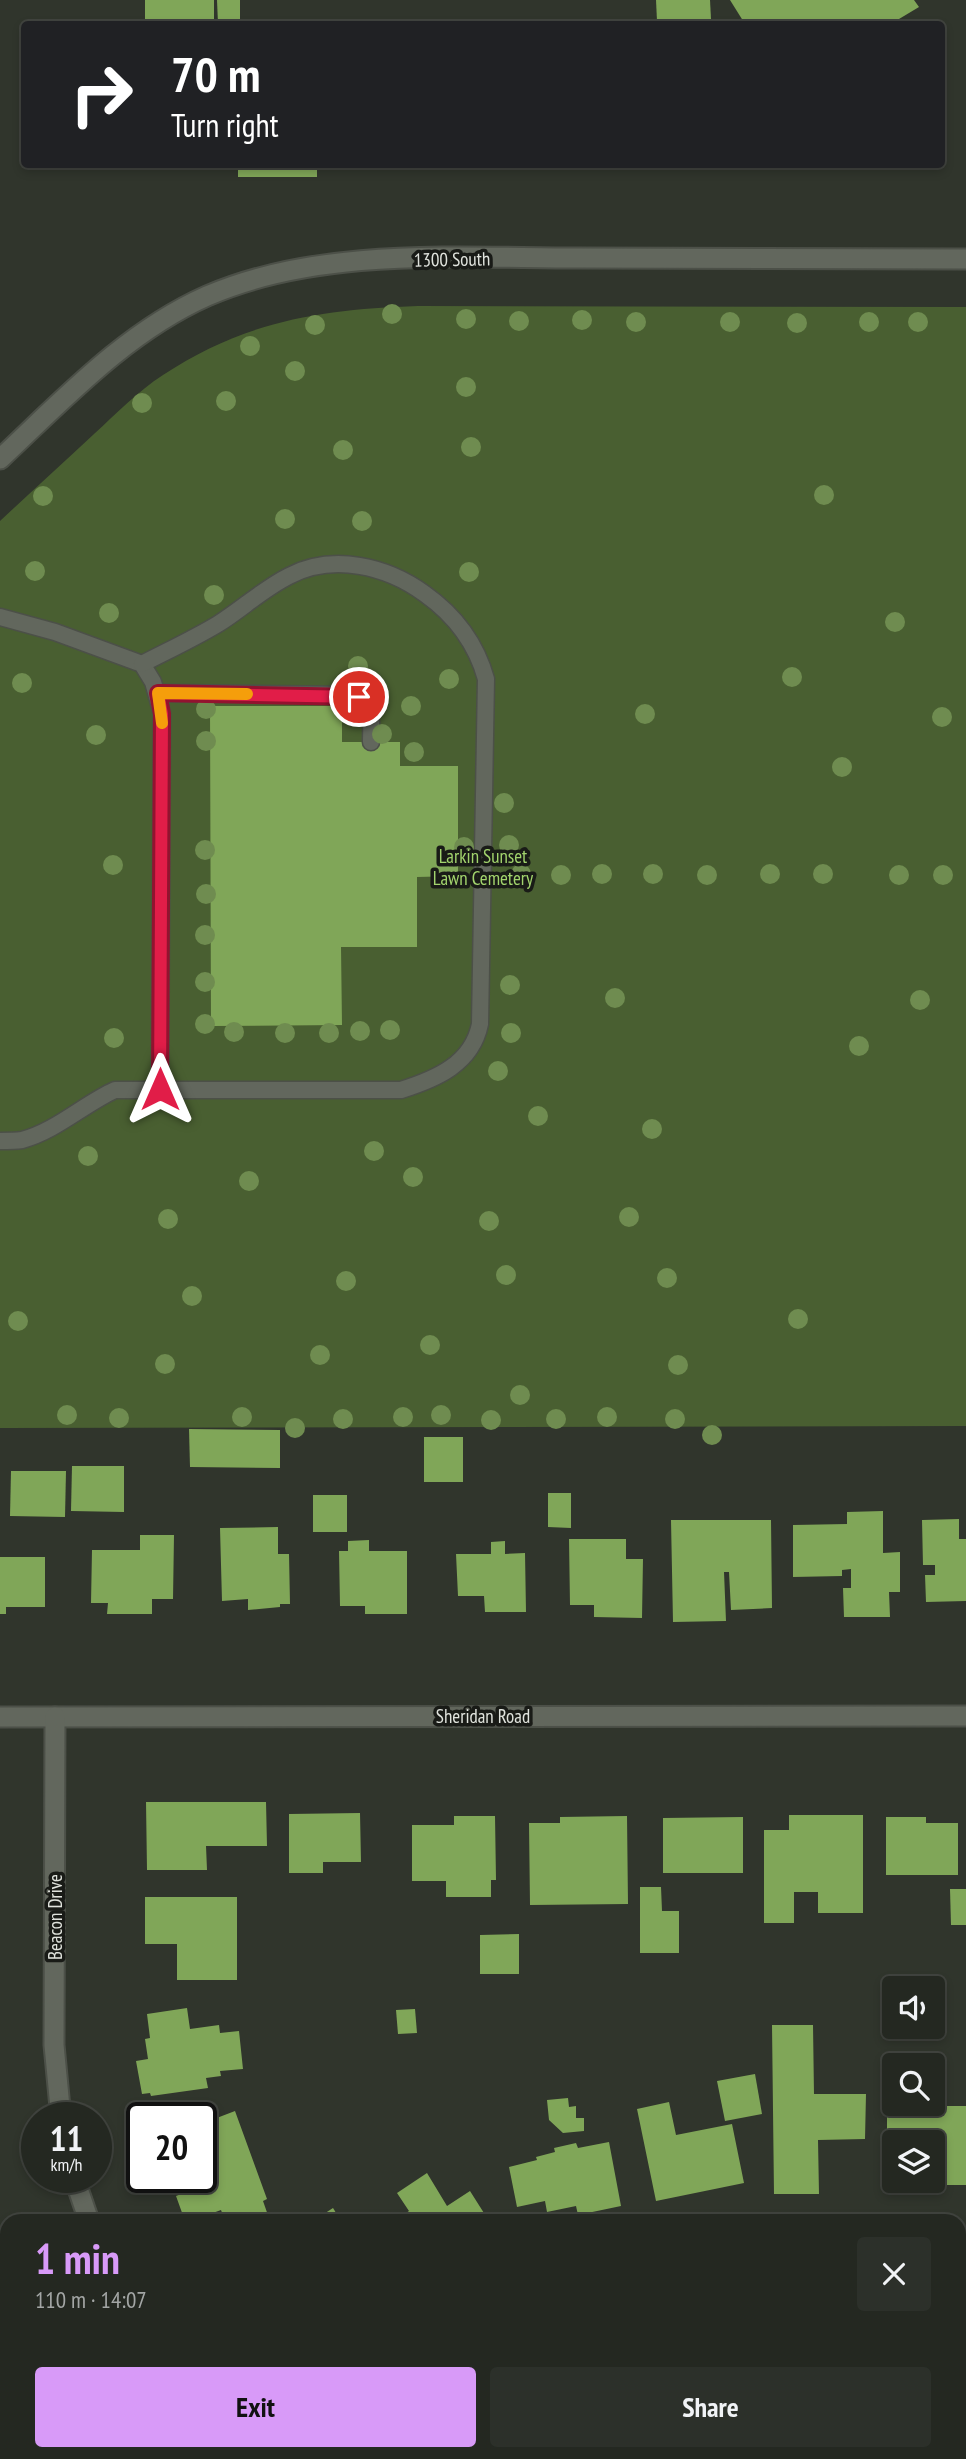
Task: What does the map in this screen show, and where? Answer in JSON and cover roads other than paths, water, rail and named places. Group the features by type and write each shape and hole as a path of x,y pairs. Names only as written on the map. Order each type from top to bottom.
{"street":[{"name":"1300 South","path":"0,459 87,377 149,329 206,296 245,281 288,271 333,262 449,258 966,259"},
{"name":"Sheridan Road","path":"0,1717 966,1716"},
{"name":"Beacon Drive","path":"55,1717 54,2045 59,2102"},
{"path":"79,2193 87,2214"}],"lane":[{"path":"0,1142 22,1140 48,1129 97,1098 115,1090 401,1090 443,1074 471,1050 477,1038 480,1024 484,877 486,679 480,656 470,638 436,602 414,586 389,573 368,567 340,564 290,575 217,624 142,664"},
{"path":"0,617 55,632 142,664 158,693 162,714 160,1089"},
{"path":"158,693 352,695 366,701 369,708 371,741"}],"park label":[{"name":"Larkin Sunset Lawn Cemetery","path":"483,867"}]}
